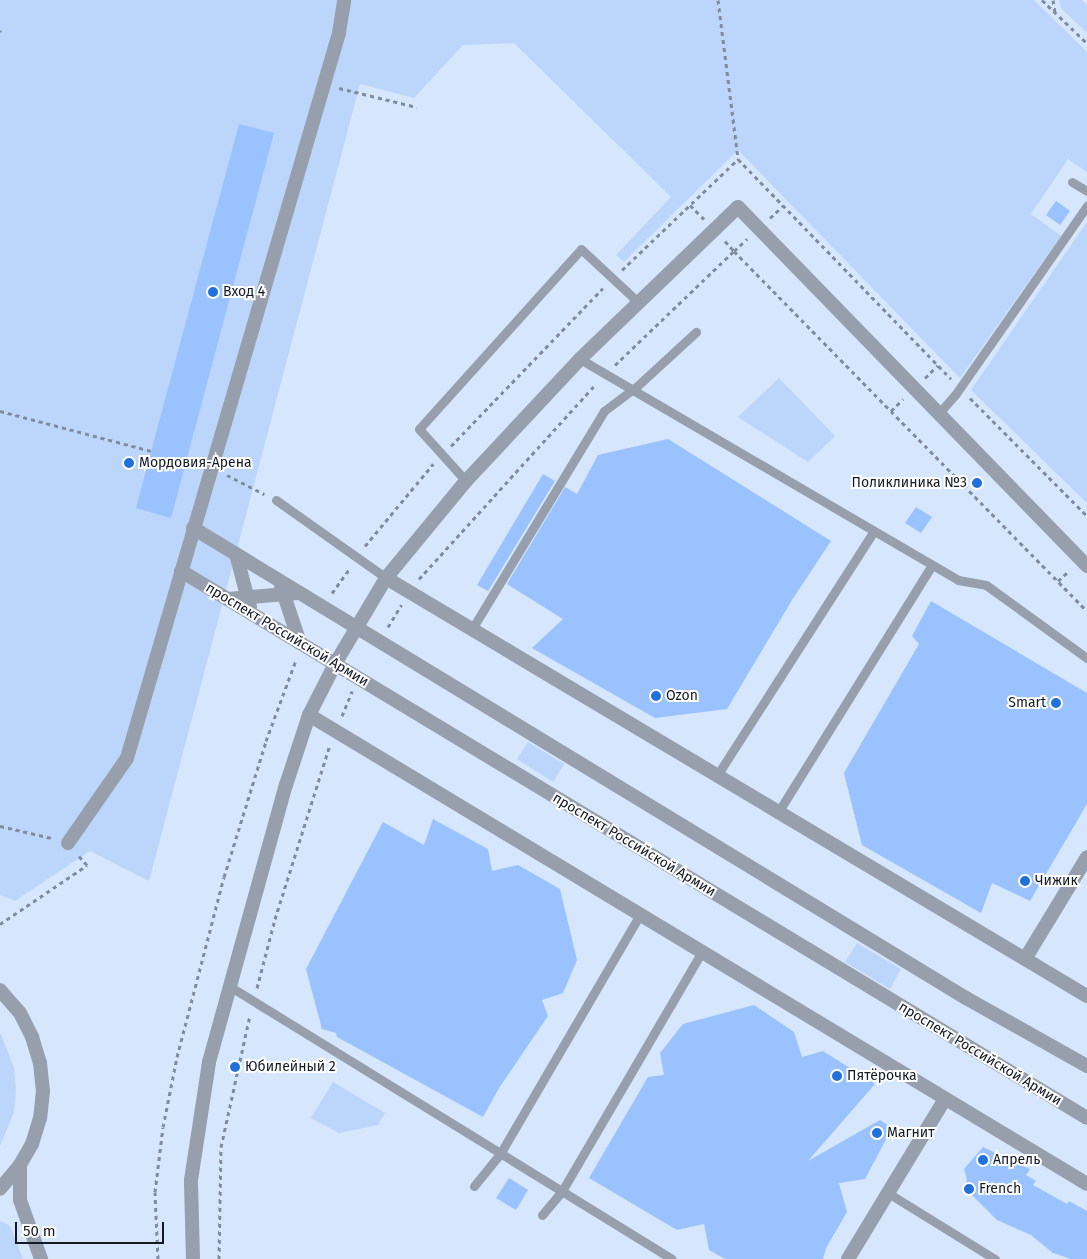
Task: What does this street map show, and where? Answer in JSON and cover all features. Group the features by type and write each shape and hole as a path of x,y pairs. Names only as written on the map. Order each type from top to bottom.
{"street":[{"path":"68,843 127,758 339,32 344,0"},
{"path":"193,1259 191,1180 198,1123 229,986 309,714 355,628 386,578 466,481 580,359 638,301 738,207 940,412 1087,566"},
{"path":"193,528 236,554 281,588 298,593 966,998 1087,1066"},
{"path":"236,554 252,614"},
{"name":"проспект Российской Армии","path":"181,571 1087,1118"},
{"path":"386,578 778,814 1087,996"},
{"path":"228,600 248,598 281,588"},
{"path":"281,588 300,643"},
{"path":"309,714 1087,1184"},
{"path":"1025,959 1087,856"},
{"path":"0,990 20,1013 32,1037 40,1063 42,1091 40,1118 20,1165 0,1189"},
{"path":"848,1259 945,1099"},
{"path":"20,1165 20,1200 41,1259"}],"lane":[{"path":"1072,182 1087,191"},
{"path":"940,412 961,388 1087,206"},
{"path":"466,481 419,429 581,249 638,301"},
{"path":"472,629 604,411 634,388 696,332"},
{"path":"580,359 634,388 958,580 986,585 1087,658"},
{"path":"276,500 386,578"},
{"path":"716,776 874,531"},
{"path":"778,814 932,564"},
{"path":"474,1186 500,1154 640,914"},
{"path":"542,1215 562,1191 702,952"},
{"path":"229,986 672,1259"},
{"path":"888,1193 995,1259"}],"path":[{"path":"718,0 738,159"},
{"path":"1042,0 1087,43"},
{"path":"1053,0 1055,13"},
{"path":"324,84 417,107"},
{"path":"379,642 410,593 436,559 606,374 734,251 1087,611"},
{"path":"0,410 151,451"},
{"path":"187,461 211,467 276,500"},
{"path":"219,1259 221,1147 253,1002 275,919 336,731 359,679"},
{"path":"0,826 68,843 87,865 0,924"}],"shaded area":[{"name":"Мордовия-Арена","path":"0,0 1034,0 1087,52 1087,172 1068,159 1031,214 1061,236 960,378 738,150 624,262 616,255 671,197 514,43 463,45 414,98 360,84 149,881 90,851 15,901 0,895"},
{"path":"1059,0 1082,0 1087,5 1087,33 1061,8"},
{"path":"1087,222 1087,503 971,390"},
{"path":"779,378 835,436 808,462 738,417"},
{"path":"528,742 564,764 553,782 517,759"},
{"path":"857,943 901,969 890,989 845,962"},
{"path":"0,1032 14,1068 16,1090 14,1112 0,1146"},
{"path":"333,1082 385,1113 378,1125 339,1133 311,1118"},
{"path":"0,1221 10,1226 23,1259 0,1259"}],"building":[{"name":"Вход 4","path":"239,124 274,133 171,518 136,508"},
{"path":"1056,201 1070,211 1060,225 1046,215"},
{"path":"668,439 831,541 792,600 727,709 655,718 532,648 563,619 507,584 565,487 577,494 598,455"},
{"path":"543,474 555,481 488,591 477,585"},
{"path":"916,507 932,517 921,533 905,523"},
{"path":"931,601 1087,693 1087,804 1030,901 992,883 981,913 862,845 844,773 919,644 912,636"},
{"path":"433,819 488,849 492,871 518,865 560,889 577,960 563,993 542,1000 548,1016 499,1088 483,1117 337,1037 336,1033 322,1029 306,969 383,822 424,845"},
{"path":"754,1005 794,1032 802,1057 823,1051 875,1084 808,1161 880,1120 892,1128 865,1179 839,1183 847,1212 826,1248 823,1259 725,1259 709,1250 704,1224 677,1230 589,1178 648,1077 664,1075 660,1053 683,1024"},
{"path":"983,1147 1030,1169 1026,1175 1036,1181 1033,1185 1067,1204 1069,1201 1087,1211 1087,1259 1071,1259 1053,1253 1031,1235 997,1220 964,1187 967,1180 964,1169"},
{"path":"509,1178 528,1190 516,1210 496,1198"}],"place":[{"name":"Вход 4","path":"213,292"},
{"name":"Мордовия-Арена","path":"129,463"},
{"name":"Поликлиника №3","path":"977,483"},
{"name":"Ozon","path":"656,696"},
{"name":"Smart","path":"1056,703"},
{"name":"Чижик","path":"1025,881"},
{"name":"Юбилейный 2","path":"235,1067"},
{"name":"Пятёрочка","path":"837,1076"},
{"name":"Магнит","path":"877,1133"},
{"name":"Апрель","path":"983,1160"},
{"name":"French","path":"969,1189"}]}
